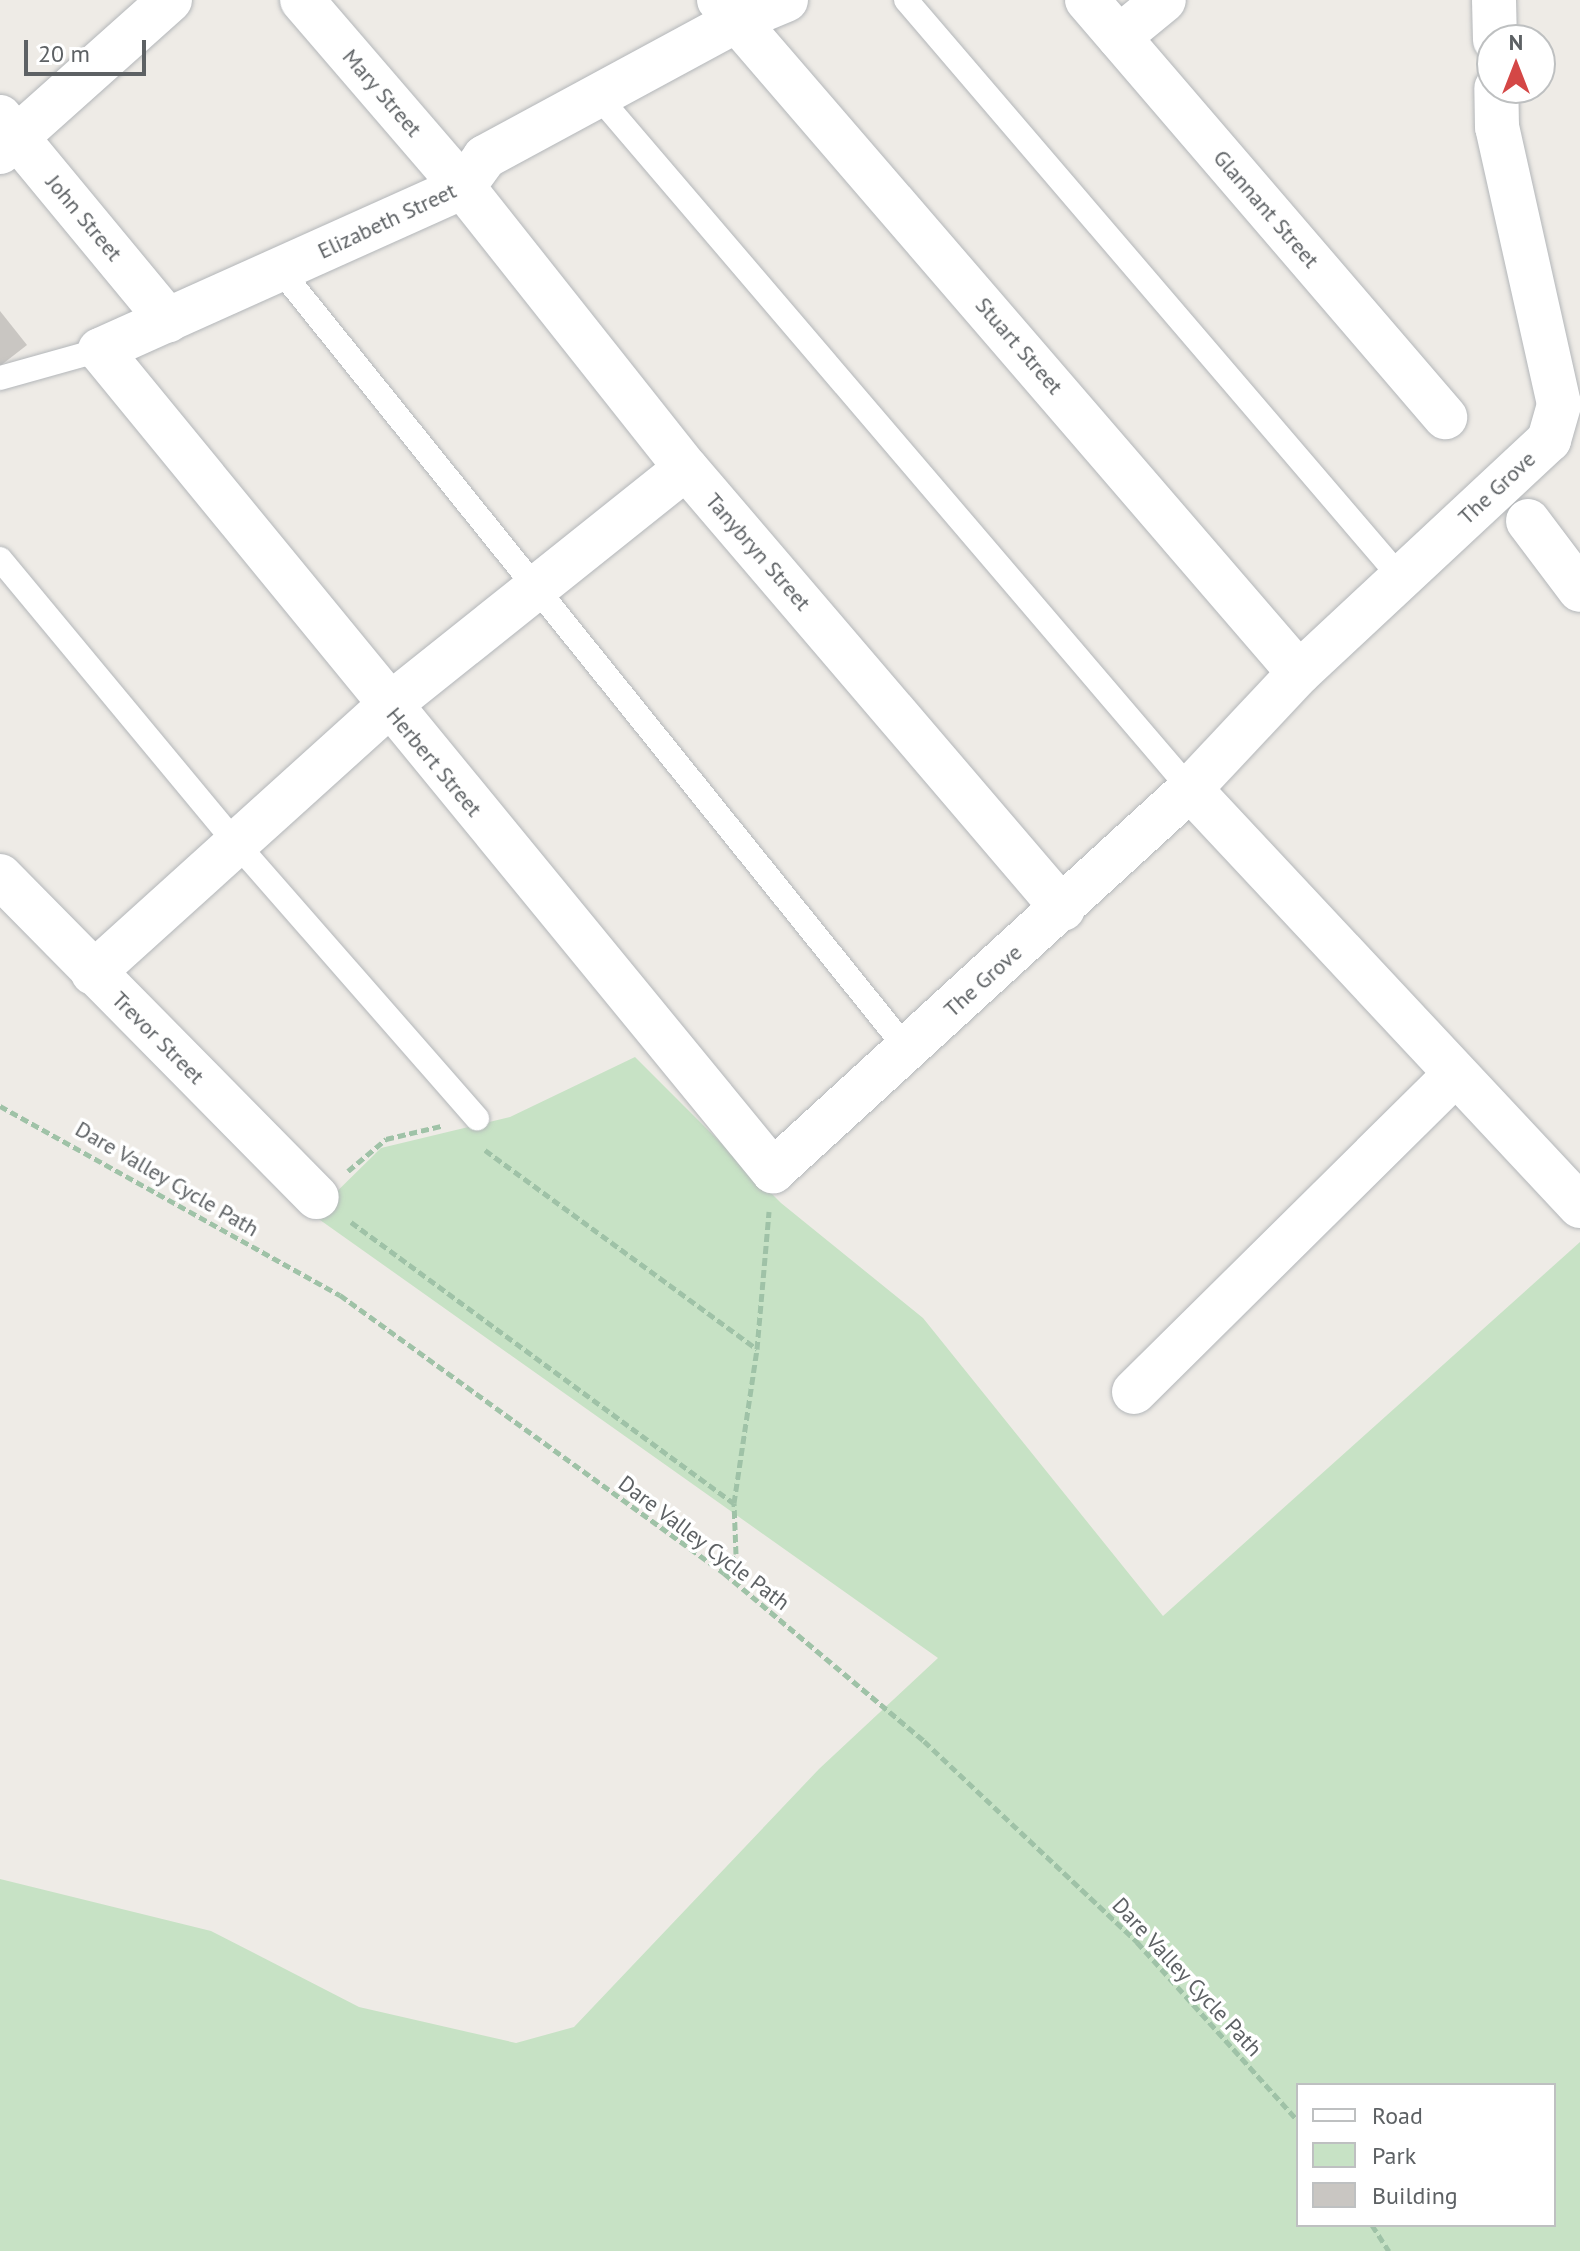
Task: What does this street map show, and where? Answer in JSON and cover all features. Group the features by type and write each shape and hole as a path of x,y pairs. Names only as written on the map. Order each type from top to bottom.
{"street":[{"path":"6,135 170,0"},
{"name":"Mary Street","path":"302,0 463,187"},
{"name":"Elizabeth Street","path":"100,350 463,187 485,157 598,96 729,10 786,0"},
{"name":"Glannant Street","path":"1087,0 1445,417"},
{"path":"1119,37 1164,0"},
{"path":"1494,0 1495,24"},
{"name":"Stuart Street","path":"729,10 1299,673"},
{"name":"The Grove","path":"773,1171 1063,909 1190,789 1299,673 1549,440 1559,404 1497,127 1496,104"},
{"name":"John Street","path":"6,135 168,320"},
{"name":"Tanybryn Street","path":"463,187 686,468 1063,909"},
{"name":"Herbert Street","path":"100,350 388,706 773,1171"},
{"path":"93,973 388,706 686,468"},
{"path":"1528,521 1580,590"},
{"path":"1190,789 1580,1206"},
{"name":"Trevor Street","path":"0,876 317,1197"},
{"path":"1134,1392 1455,1074"}],"lane":[{"path":"906,0 1401,578"},
{"path":"598,96 1190,789"},
{"path":"281,271 907,1049"},
{"path":"0,378 100,350"},
{"path":"0,559 466,1120"}],"path":[{"name":"Dare Valley Cycle Path","path":"0,1106 340,1295 724,1573 924,1741 1137,1942 1296,2119"},
{"path":"734,1503 317,1197 386,1139 466,1120 472,1140 757,1349"},
{"path":"724,1573 736,1554 734,1503 757,1349 773,1171"},
{"path":"1373,2227 1389,2251"}],"green space":[{"path":"635,1057 781,1203 923,1318 1163,1616 1580,1242 1580,2251 0,2251 0,1879 211,1931 359,2007 516,2043 574,2027 819,1769 938,1658 313,1215 381,1148 510,1117"}],"building":[{"path":"0,311 27,345 0,366"}]}
